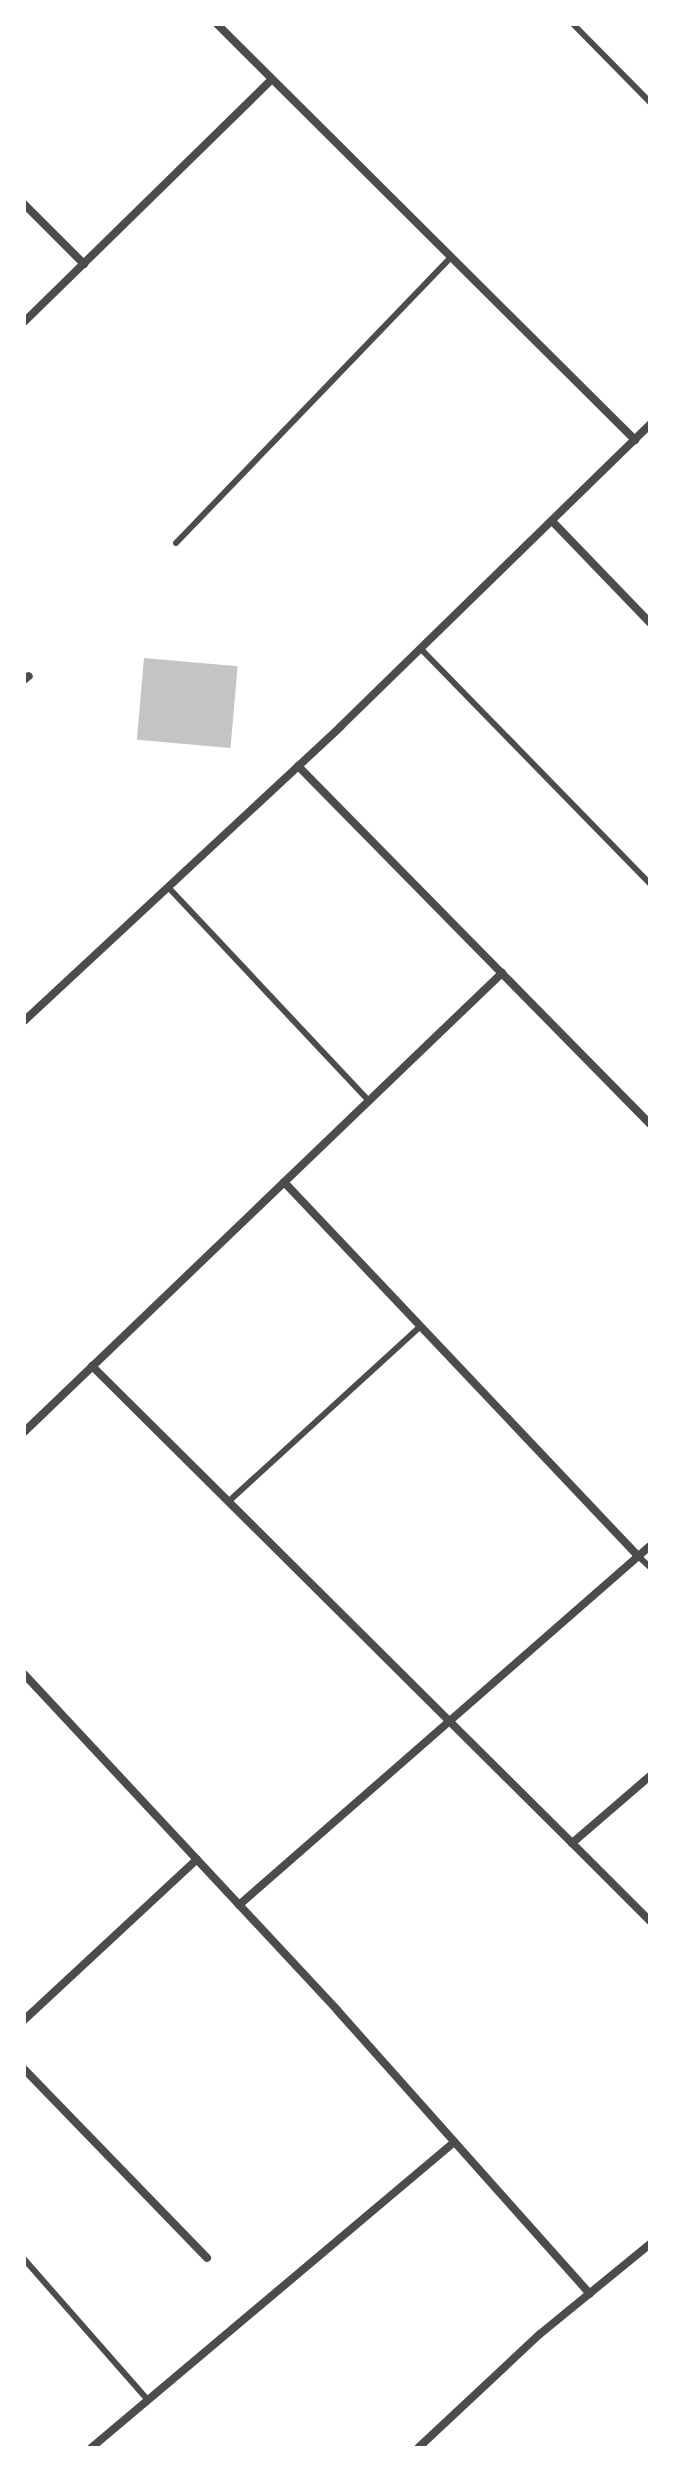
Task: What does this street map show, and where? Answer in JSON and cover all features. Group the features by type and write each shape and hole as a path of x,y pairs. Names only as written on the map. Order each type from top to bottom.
{"street":[{"path":"217,24 635,440"},
{"path":"24,322 272,79"},
{"path":"24,204 84,264"},
{"path":"24,1021 421,649 650,425"},
{"path":"552,521 650,623"},
{"path":"298,766 650,1124"},
{"path":"24,1432 502,973"},
{"path":"284,1182 638,1556"},
{"path":"92,1366 650,1921"},
{"path":"239,1905 650,1546"},
{"path":"24,1674 239,1905 590,2294"},
{"path":"572,1843 650,1776"},
{"path":"24,2020 197,1859"},
{"path":"24,2069 207,2258"},
{"path":"91,2448 454,2142"},
{"path":"418,2448 650,2244"}],"lane":[{"path":"573,24 650,102"},
{"path":"176,543 451,257"},
{"path":"421,649 650,884"},
{"path":"168,887 369,1101"},
{"path":"228,1502 421,1326"},
{"path":"638,1556 650,1567"},
{"path":"24,2259 147,2399"}],"building":[{"path":"144,658 238,666 230,748 137,740"}]}
